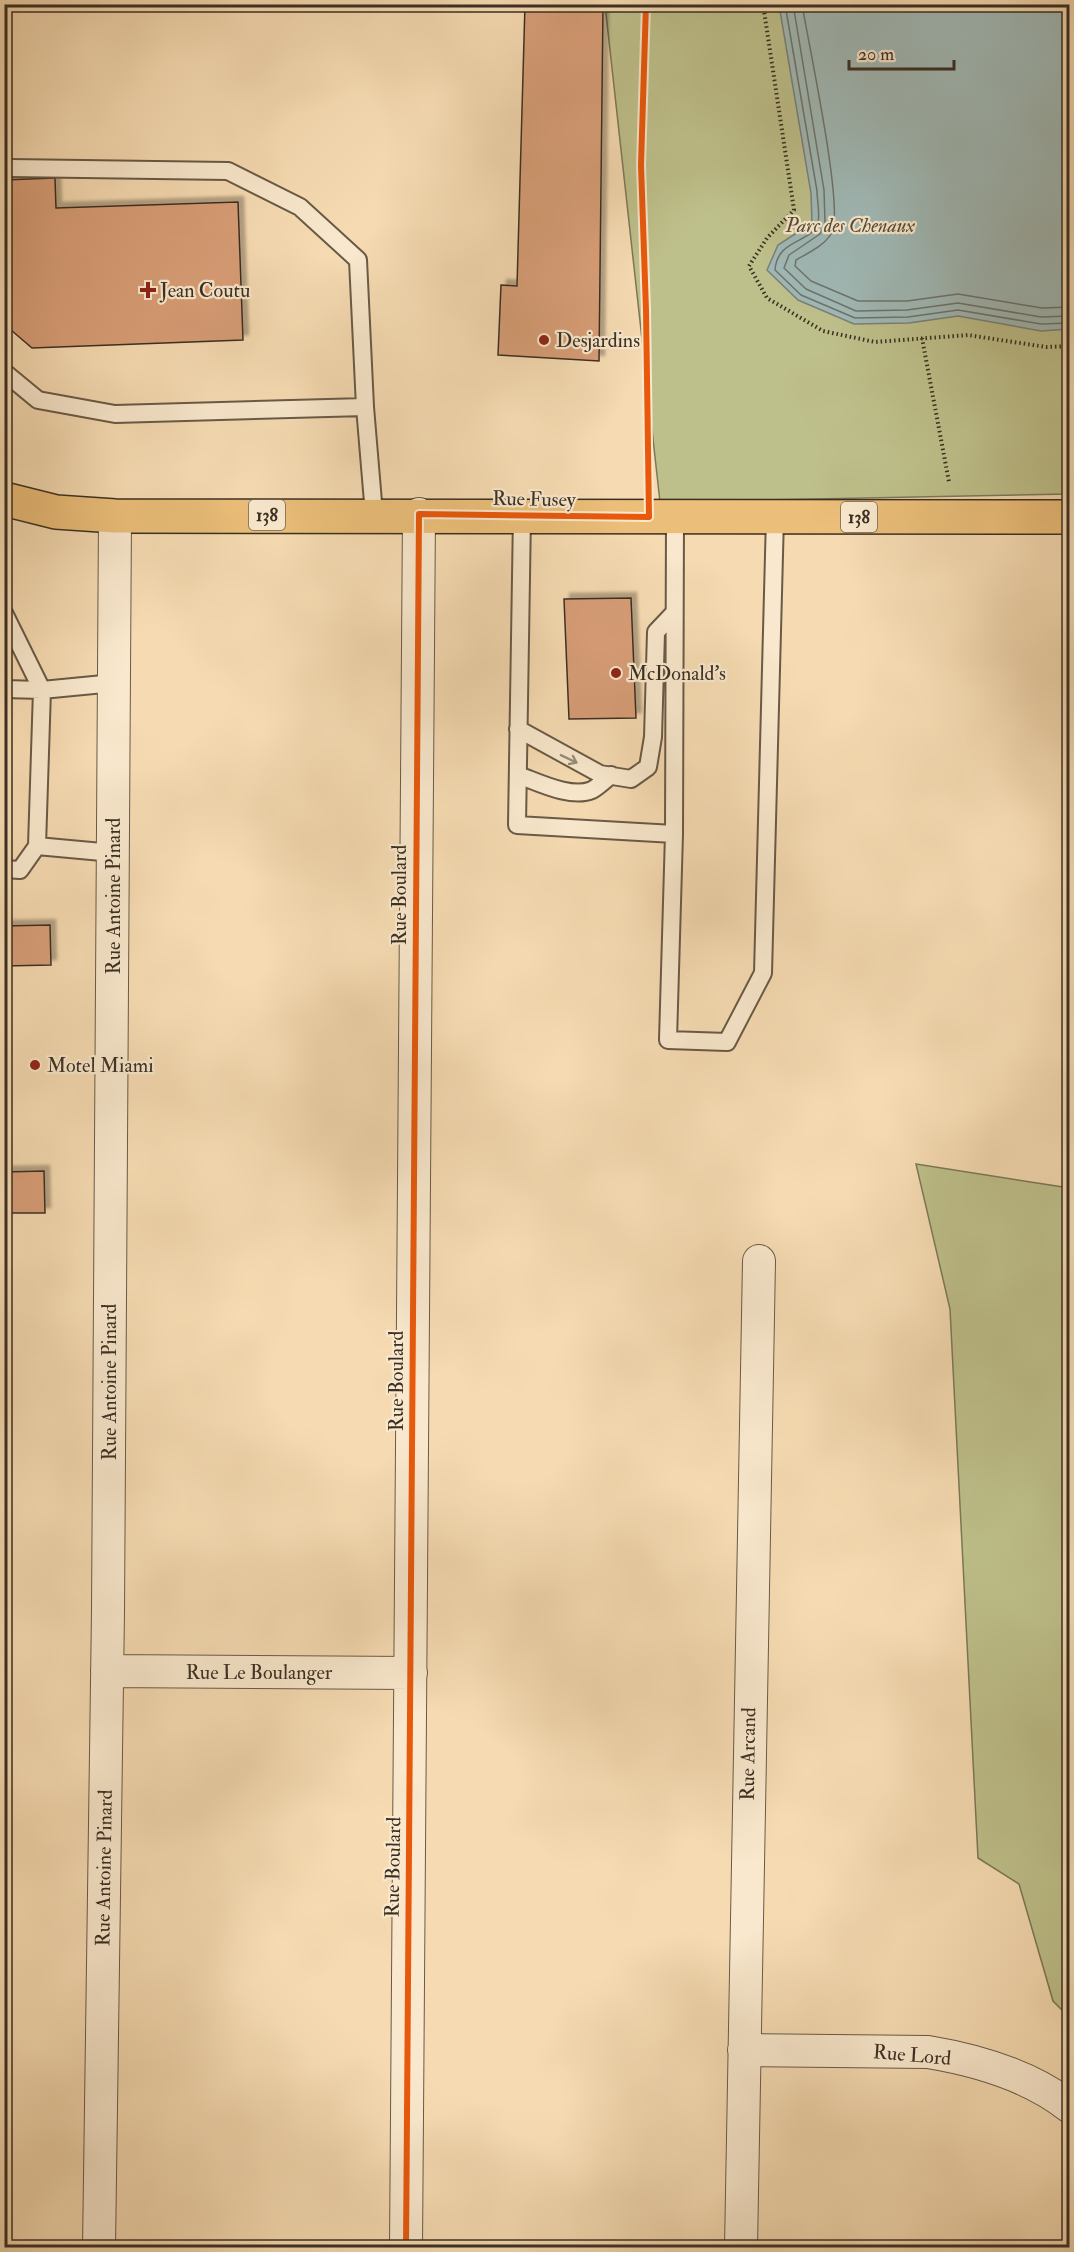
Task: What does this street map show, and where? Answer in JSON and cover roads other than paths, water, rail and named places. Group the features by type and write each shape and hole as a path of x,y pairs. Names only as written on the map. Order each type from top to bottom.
{"main road":[{"name":"Rue Fusey","path":"4,499 73,514 115,516 419,514 675,517 1070,517"}],"street":[{"name":"Rue Boulard","path":"406,2247 419,514"},
{"name":"Rue Antoine Pinard","path":"99,2247 107,1671 115,516"},
{"name":"Rue Arcand","path":"741,2247 759,1261"},
{"name":"Rue Le Boulanger","path":"107,1671 411,1673"},
{"name":"Rue Lord","path":"744,2050 914,2051 951,2056 1029,2083 1070,2107"}],"lane":[{"path":"10,168 228,171 300,207 358,260 365,407 374,514"},
{"path":"4,372 38,400 115,414 365,407"},
{"path":"522,515 517,825 674,834"},
{"path":"675,517 674,834 668,1040 727,1042 763,973 775,517"},
{"path":"4,613 42,690 37,846 21,870 4,869"},
{"path":"518,729 600,774 631,779 648,767 653,737 656,632 674,613"},
{"path":"4,689 42,690 114,683"},
{"path":"518,775 565,790 576,791 591,790 611,775"},
{"path":"37,846 113,852"}],"water":[{"path":"779,5 1069,5 1069,329 1041,331 958,316 909,323 854,324 798,300 767,270 778,245 812,223 811,193"}],"place":[{"name":"Jean Coutu","path":"148,290"},
{"name":"Desjardins","path":"544,340"},
{"name":"McDonald's","path":"616,673"},
{"name":"Motel Miami","path":"35,1065"}],"park label":[{"name":"Parc des Chenaux","path":"850,225"}]}
